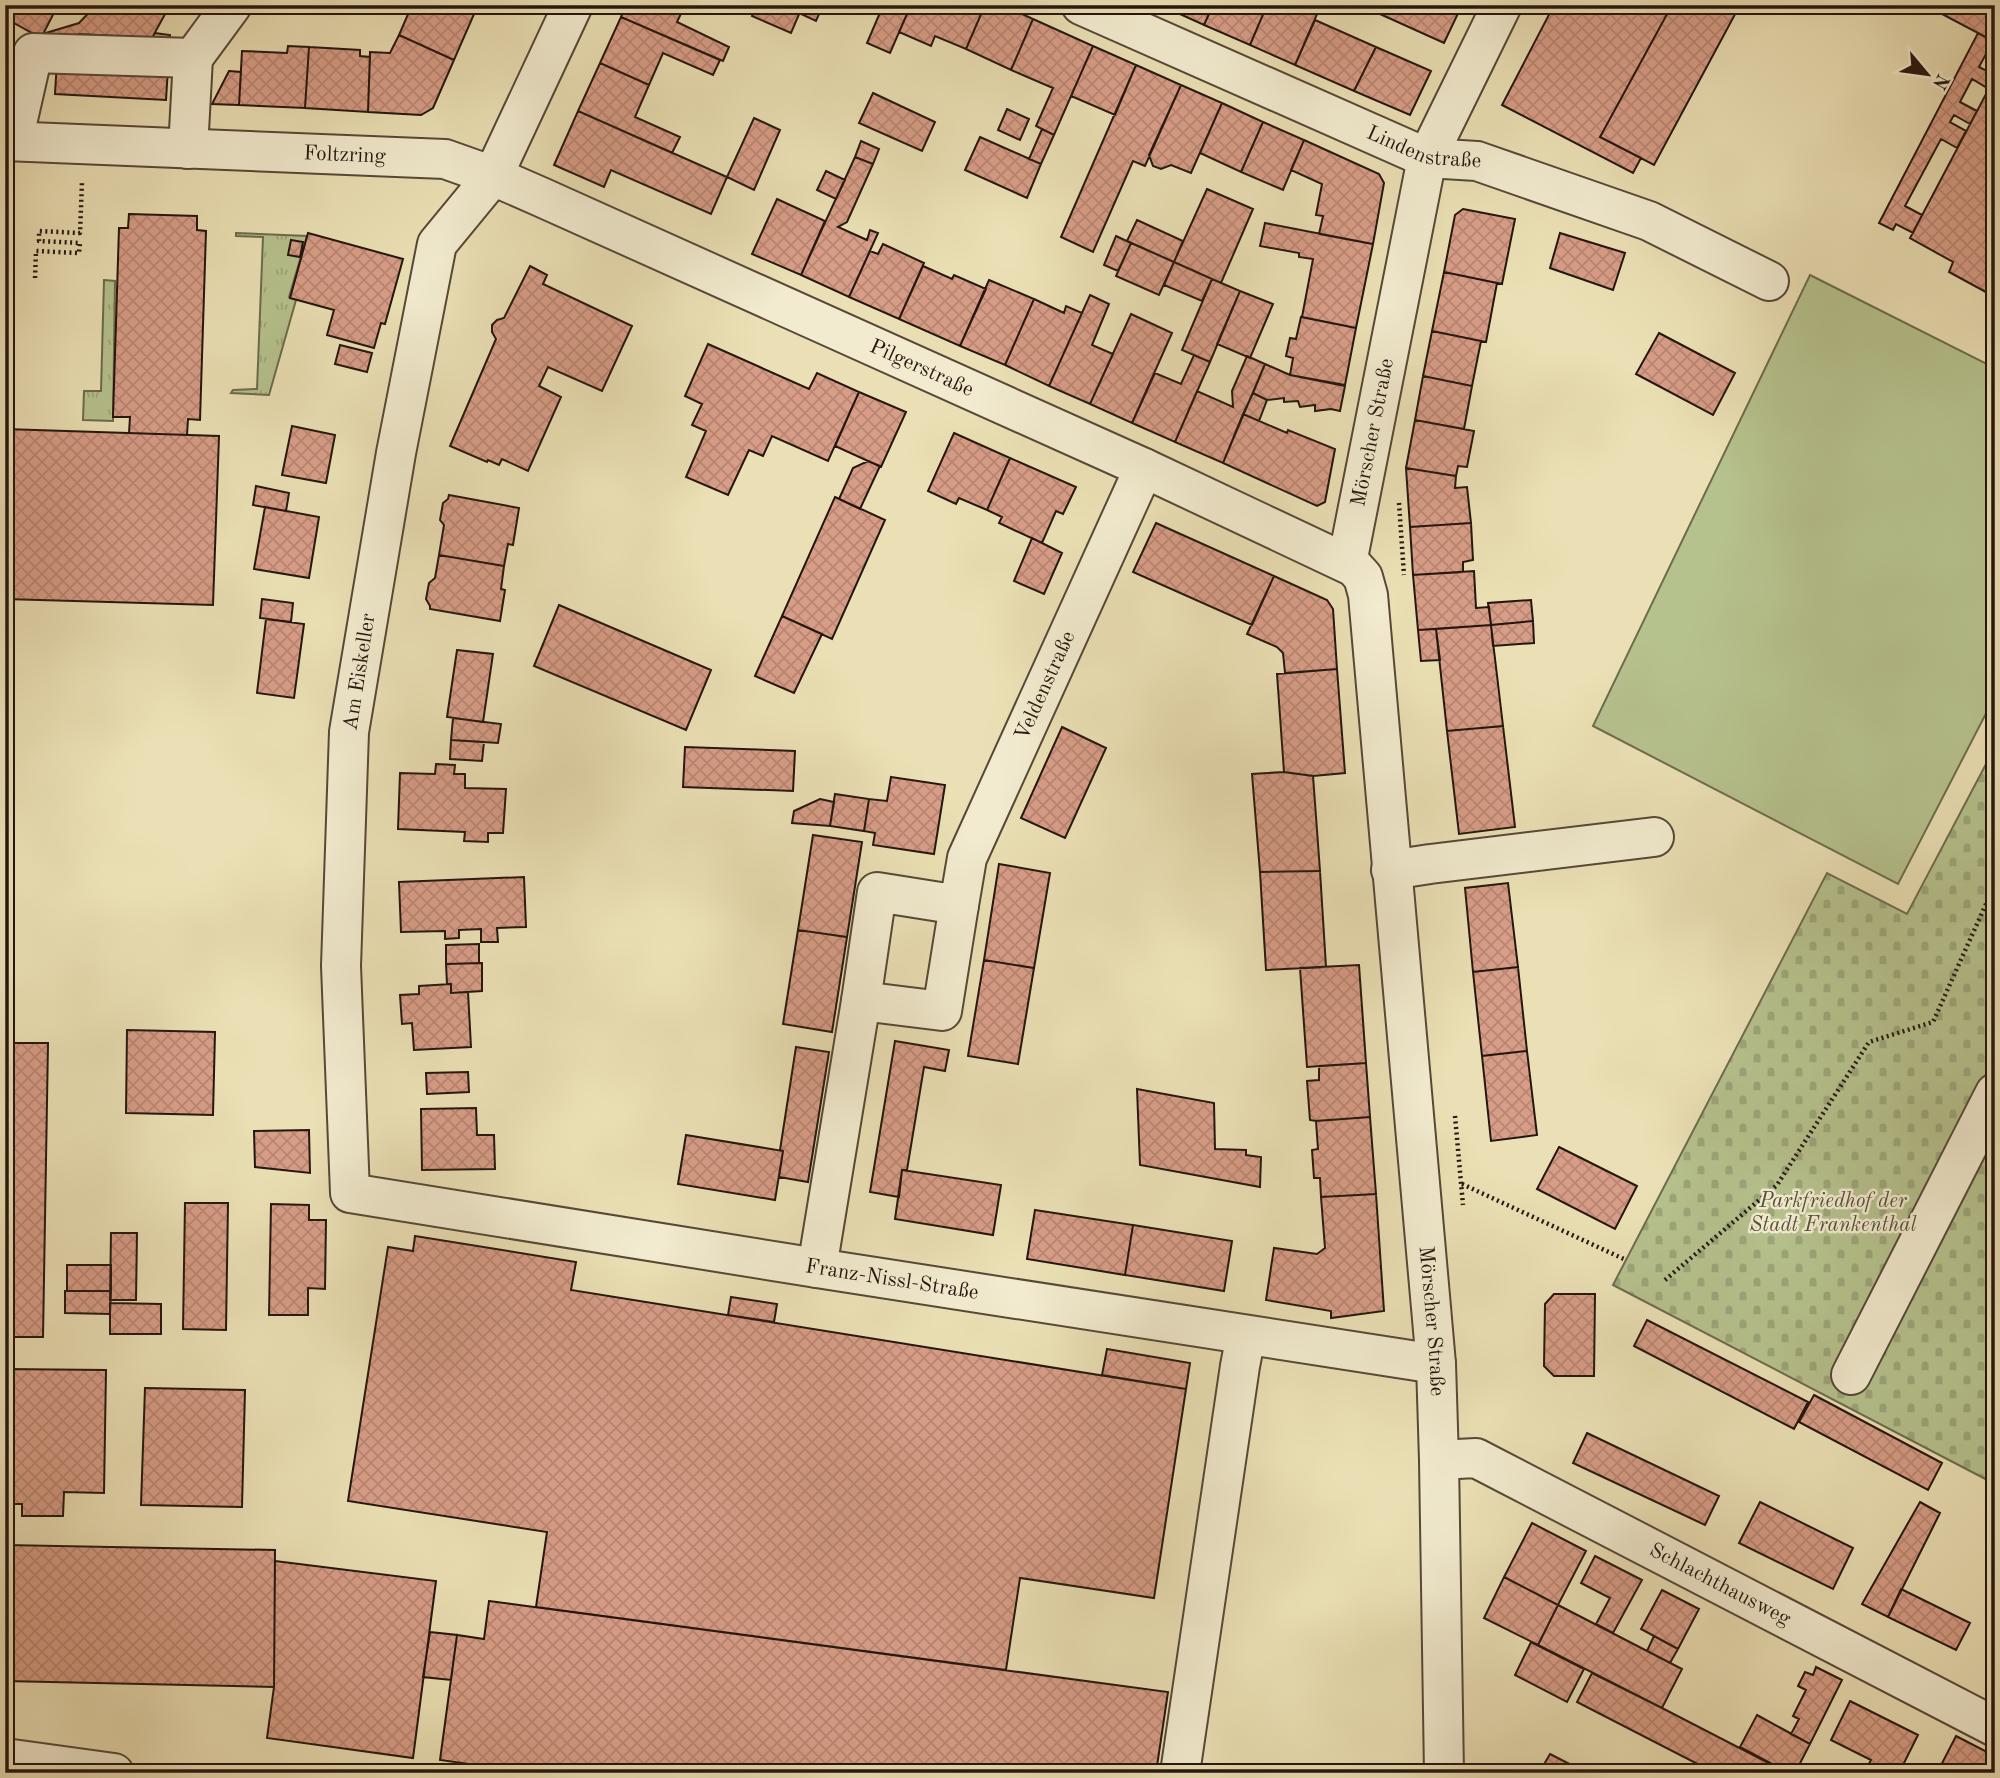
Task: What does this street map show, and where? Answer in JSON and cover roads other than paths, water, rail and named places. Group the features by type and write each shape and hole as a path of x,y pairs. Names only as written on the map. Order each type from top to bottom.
{"street":[{"path":"188,149 192,71 232,5"},
{"path":"493,176 573,5"},
{"name":"Lindenstraße","path":"1081,5 1427,158 1477,161 1649,221 1769,281"},
{"name":"Mörscher Straße","path":"1444,1773 1436,1364 1368,595 1363,577 1347,563 1427,158 1502,5"},
{"path":"9,141 27,76 192,71"},
{"name":"Foltzring","path":"9,141 445,159 493,176"},
{"name":"Pilgerstraße","path":"493,176 1144,468 1347,563"},
{"name":"Am Eiskeller","path":"350,1193 341,966 349,732 396,453 437,244 493,176"},
{"name":"Veldenstraße","path":"860,1001 942,1011 967,858 1144,468"},
{"path":"1391,870 1654,837"},
{"path":"817,1268 877,892 959,905"},
{"path":"1851,1375 1995,1093"},
{"name":"Franz-Nissl-Straße","path":"350,1193 1436,1364"},
{"path":"1180,1773 1246,1335"},
{"name":"Schlachthausweg","path":"1439,1460 1476,1458 1995,1727"},
{"path":"5,1758 114,1773"}],"park label":[{"name":"Parkfriedhof der Stadt Frankenthal","path":"1833,1213"}]}
